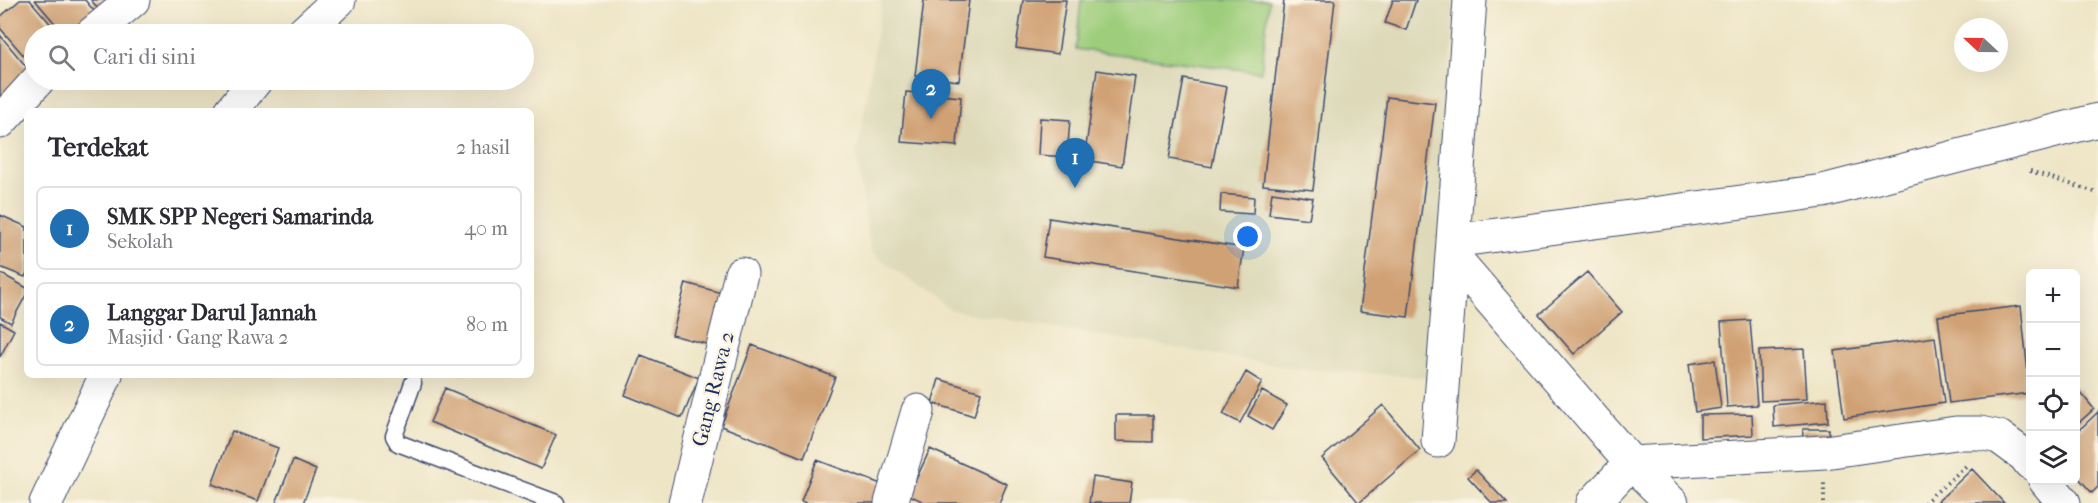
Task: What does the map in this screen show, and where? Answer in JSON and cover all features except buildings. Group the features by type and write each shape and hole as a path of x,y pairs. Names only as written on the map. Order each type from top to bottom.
{"street":[{"path":"104,24 133,0"},
{"path":"313,24 339,0"},
{"path":"1438,441 1470,0"},
{"path":"0,122 29,90"},
{"path":"233,108 247,90"},
{"path":"1452,248 1823,191 2098,120"},
{"path":"1452,248 1631,463 1672,503"},
{"name":"Gang Rawa 2","path":"685,503 741,274"},
{"path":"46,503 105,378"},
{"path":"891,503 918,411"},
{"path":"1593,503 1631,463 1825,452 1956,433 1980,433 1999,437 2026,457"},
{"path":"2049,485 2064,503"}],"lane":[{"path":"413,383 394,436 399,444 556,503"}],"path":[{"path":"2029,170 2098,193"},
{"path":"1924,503 1999,437"}],"shaded area":[{"path":"882,0 924,0 915,76 959,81 969,0 1023,0 1016,48 1066,0 1081,0 1076,49 1261,71 1269,0 1284,0 1263,184 1313,190 1335,0 1393,0 1385,23 1406,30 1416,0 1455,0 1431,378 1293,368 951,310 871,252 857,157","holes":["1097,70 1135,76 1122,165 1084,160","1184,79 1227,87 1212,167 1169,159","906,92 961,97 957,146 902,142","1387,97 1435,103 1408,316","1040,118 1070,121 1067,157 1038,155","1221,194 1254,197 1253,214 1220,212","1312,198 1309,219 1270,214","1050,218 1244,248 1238,287 1044,257"]}],"green space":[{"path":"1081,0 1269,0 1261,72 1076,49"}],"place":[{"name":"Langgar Darul Jannah","path":"931,119"},
{"name":"SMK SPP Negeri Samarinda","path":"1075,188"}]}
